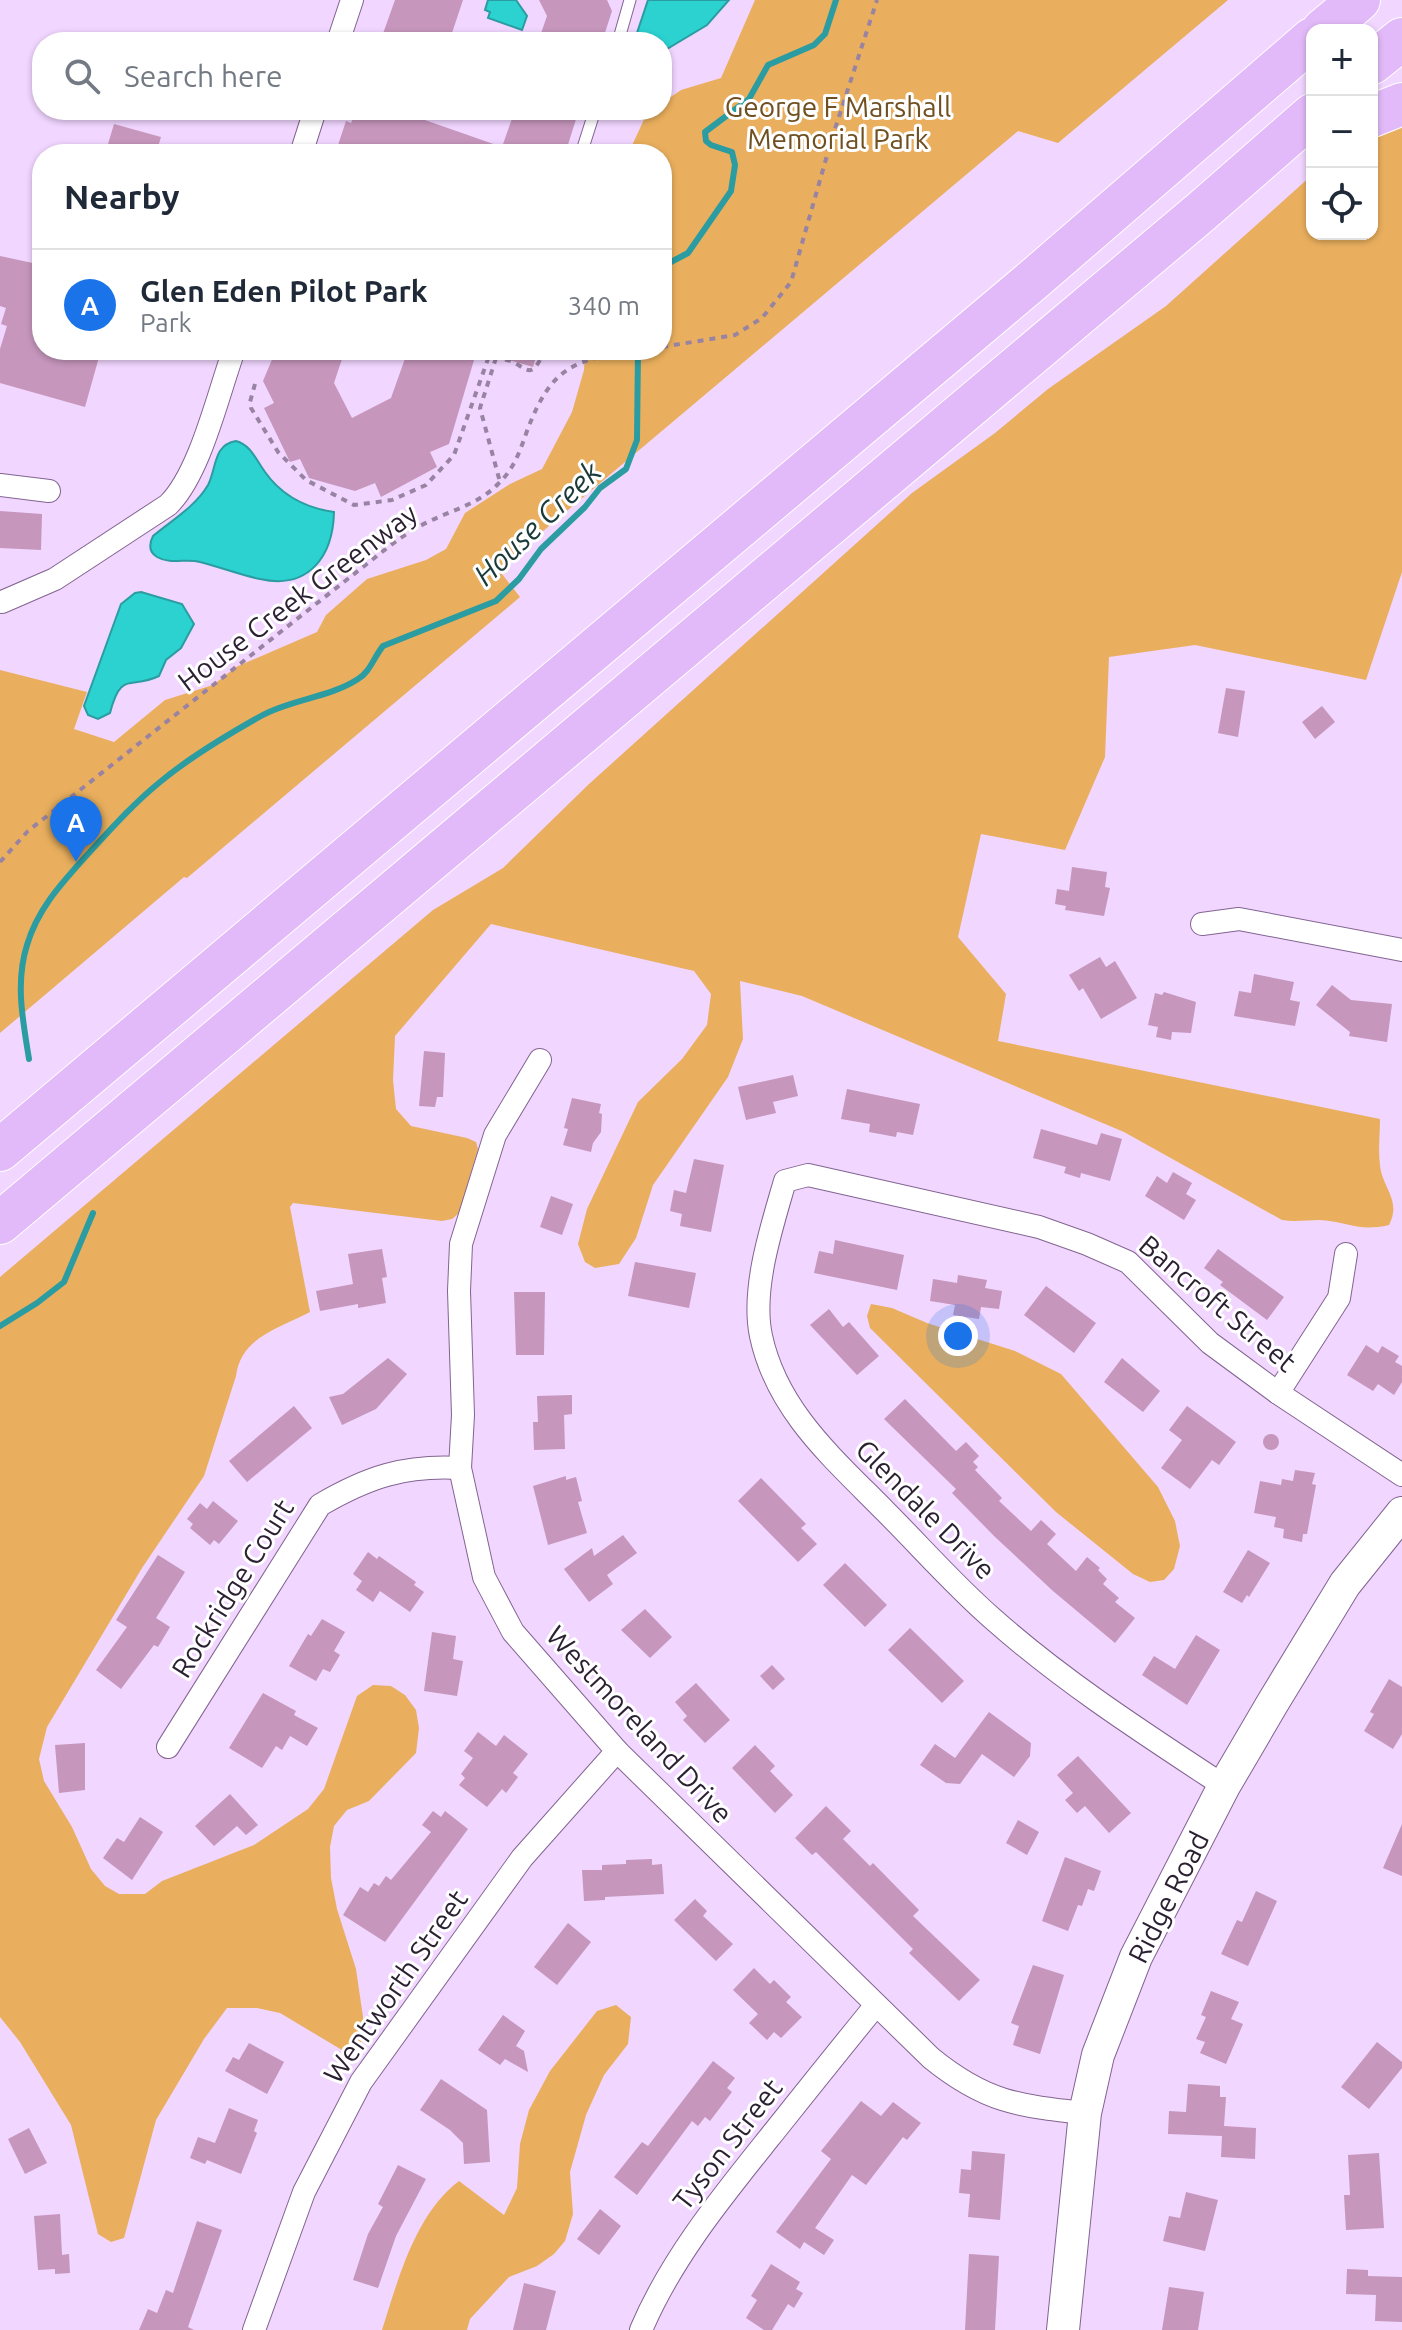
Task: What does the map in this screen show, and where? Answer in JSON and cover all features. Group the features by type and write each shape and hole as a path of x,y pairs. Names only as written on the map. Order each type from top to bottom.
{"highway":[{"path":"1330,24 1359,0"},
{"path":"1378,58 1402,39"},
{"path":"0,1150 1033,280 1306,44"},
{"path":"1378,114 1402,104"},
{"path":"0,1223 1306,120"},
{"path":"1202,211 1306,152"}],"street":[{"path":"341,32 352,0"},
{"path":"304,144 312,120"},
{"path":"0,625 3,615 1,600 55,579 179,495 192,470 230,360"},
{"path":"0,485 49,491"},
{"path":"1202,924 1239,919 1402,950"},
{"name":"Westmoreland Drive","path":"540,1060 495,1135 461,1244 459,1291 463,1415 460,1468 484,1577 513,1632 617,1751 931,2058 958,2080 987,2096 1036,2108 1085,2113"},
{"name":"Bancroft Street","path":"791,1180 808,1175 1039,1227 1128,1262 1210,1343 1278,1393 1402,1475"},
{"name":"Glendale Drive","path":"791,1180 785,1181 765,1248 760,1333 771,1372 794,1414 836,1461 992,1619 1110,1711 1224,1786"},
{"path":"1278,1393 1339,1298 1346,1254"},
{"name":"Rockridge Court","path":"168,1747 320,1505 351,1487 393,1471 460,1468"},
{"name":"Ridge Road","path":"1063,2330 1085,2113 1098,2055 1136,1957 1224,1786 1345,1584 1402,1513"},
{"name":"Wentworth Street","path":"254,2330 304,2192 361,2082 522,1858 617,1751"},
{"name":"Tyson Street","path":"641,2330 652,2304 688,2243 724,2193 876,2005"}],"lane":[{"path":"621,32 630,0"},
{"path":"584,144 592,120"}],"path":[{"path":"672,346 735,335 762,318 791,282 832,138 877,0"},
{"path":"255,384 251,408 285,460 306,480 346,502 363,505 407,494 426,485 444,469 459,445 488,360"},
{"path":"495,360 480,408 500,483"},
{"path":"504,360 516,363 527,372 533,370 540,360"},
{"name":"House Creek Greenway","path":"0,862 28,831 387,548 409,532 477,500 500,483 516,463 534,413 554,382 582,360"}],"green space":[{"name":"George F Marshall Memorial Park","path":"755,0 1228,0 1058,143 1018,131 498,569 520,597 0,1033 0,670 87,692 74,729 114,742 165,700 213,685 236,667 317,632 326,615 367,579 426,560 446,549 465,513 510,484 542,469 572,412 584,360 672,360 672,144 633,144 644,120 672,120 672,96 681,90 721,78"},
{"path":"1402,123 1402,572 1366,680 1195,645 1109,657 1105,757 1065,850 981,834 958,937 1006,994 998,1041 1380,1119 1381,1173 1393,1208 1389,1225 1361,1227 1320,1220 1282,1220 1124,1132 802,996 740,981 743,1039 728,1077 653,1185 636,1238 619,1264 595,1268 585,1262 578,1244 587,1209 638,1102 682,1059 707,1025 711,994 694,971 491,924 395,1036 393,1080 396,1109 411,1126 476,1142 478,1149 459,1213 452,1219 442,1221 293,1203 290,1207 310,1312 274,1329 245,1352 204,1476 142,1568 47,1727 39,1759 44,1781 72,1827 91,1869 105,1886 119,1894 145,1894 162,1881 254,1845 308,1809 324,1789 357,1696 373,1685 391,1686 405,1695 416,1710 419,1728 416,1753 369,1801 347,1810 334,1826 330,1847 331,1878 337,1909 356,1969 363,2039 352,2056 280,2013 257,2008 227,2008 204,2039 156,2120 124,2238 111,2242 98,2234 71,2125 20,2042 0,2017 0,1277 433,910 503,868 589,784 912,493 995,433 1048,389 1166,306 1306,180 1306,240 1378,240 1378,133"},
{"path":"871,1304 892,1308 927,1323 1015,1351 1061,1374 1158,1487 1175,1521 1180,1546 1174,1569 1164,1580 1150,1582 1133,1574 1056,1512 870,1328 867,1316"},
{"path":"616,2005 631,2017 628,2044 604,2075 586,2115 570,2172 573,2214 565,2241 537,2266 509,2277 470,2319 467,2330 382,2330 410,2249 431,2211 444,2195 459,2181 504,2215 517,2188 520,2144 529,2110 550,2071 597,2011"}],"shaded area":[{"path":"488,0 516,0 527,16 522,30 488,18 490,12 485,10"},
{"path":"648,0 729,0 707,25 672,46 672,32 637,32"},
{"path":"236,441 249,449 272,480 287,494 304,504 334,512 329,543 315,566 305,574 277,581 260,579 200,562 162,559 151,550 153,536 197,500 208,485 219,452"},
{"path":"141,592 182,604 194,624 181,648 166,660 159,676 123,686 110,713 98,719 88,715 84,706 121,604"}],"building":[{"path":"395,0 463,0 452,32 384,32"},
{"path":"539,0 607,0 612,11 605,32 541,32 547,16"},
{"path":"352,120 425,120 493,144 338,144 346,121 351,123"},
{"path":"511,120 576,120 568,144 503,144"},
{"path":"114,124 161,137 159,144 108,144"},
{"path":"0,256 32,263 32,360 98,360 85,407 0,383 0,349 7,326 1,324 6,308 0,306"},
{"path":"272,360 342,360 334,383 352,418 391,398 404,360 474,360 449,444 430,452 437,467 381,497 375,483 355,491 309,478 300,459 290,462 264,408 274,403 263,381"},
{"path":"509,360 535,360 533,367"},
{"path":"0,511 42,514 41,550 0,548"},
{"path":"1226,688 1245,691 1238,737 1218,733"},
{"path":"1322,706 1335,722 1315,739 1302,722"},
{"path":"1072,867 1107,872 1105,887 1110,888 1104,916 1065,910 1066,906 1055,904 1057,889 1069,891"},
{"path":"1100,957 1106,967 1115,961 1137,998 1101,1019 1083,988 1079,991 1069,975"},
{"path":"1254,974 1294,982 1290,1000 1300,1002 1295,1026 1234,1016 1239,991 1251,993"},
{"path":"1332,985 1351,1000 1392,1004 1387,1042 1349,1036 1350,1032 1316,1005"},
{"path":"1164,992 1196,1002 1191,1033 1172,1032 1171,1040 1156,1037 1158,1027 1148,1025 1155,993 1162,995"},
{"path":"424,1051 445,1053 443,1097 437,1097 435,1107 419,1106"},
{"path":"793,1075 798,1096 773,1102 776,1113 746,1120 738,1087"},
{"path":"847,1089 920,1104 913,1135 897,1132 896,1137 869,1132 870,1124 841,1119"},
{"path":"572,1098 601,1104 601,1132 591,1152 563,1145"},
{"path":"1041,1129 1097,1145 1101,1133 1122,1139 1110,1181 1081,1173 1080,1178 1064,1173 1066,1167 1033,1158"},
{"path":"694,1159 724,1165 711,1232 680,1226 682,1214 670,1211 674,1190 686,1193"},
{"path":"1173,1172 1192,1183 1186,1194 1196,1200 1184,1220 1145,1196 1157,1176 1167,1183"},
{"path":"551,1196 573,1204 562,1235 540,1227"},
{"path":"835,1240 904,1255 897,1290 814,1273 819,1251 833,1254"},
{"path":"382,1249 387,1277 382,1278 386,1303 320,1311 316,1291 353,1284 348,1254"},
{"path":"1218,1249 1284,1297 1267,1320 1220,1285 1223,1282 1204,1268"},
{"path":"635,1262 696,1273 689,1308 628,1296"},
{"path":"958,1275 987,1280 985,1288 1002,1291 999,1309 981,1307 979,1319 953,1315 955,1305 930,1301 933,1279 957,1283"},
{"path":"1046,1286 1096,1323 1074,1353 1024,1315"},
{"path":"514,1292 545,1292 544,1355 516,1355"},
{"path":"829,1309 843,1327 849,1322 879,1356 857,1375 810,1325"},
{"path":"1366,1345 1378,1353 1382,1346 1399,1356 1395,1362 1402,1366 1402,1382 1394,1395 1378,1384 1373,1391 1347,1375"},
{"path":"388,1358 407,1374 376,1409 342,1425 329,1397 343,1394"},
{"path":"1122,1358 1160,1391 1143,1412 1104,1382"},
{"path":"572,1395 572,1414 564,1415 565,1449 534,1450 533,1422 538,1422 537,1396"},
{"path":"905,1399 956,1451 966,1442 979,1456 973,1462 978,1467 975,1470 1002,1498 999,1501 1031,1531 1041,1520 1056,1534 1047,1544 1076,1571 1087,1557 1100,1568 1098,1570 1107,1579 1103,1584 1119,1598 1115,1602 1135,1618 1115,1643 994,1536 952,1493 956,1489 884,1419"},
{"path":"294,1406 312,1428 247,1482 229,1461"},
{"path":"1187,1406 1236,1442 1219,1465 1212,1460 1190,1489 1161,1468 1182,1440 1169,1430"},
{"path":"1268,1434 1274,1434 1279,1442 1277,1448 1268,1450 1263,1445 1263,1439"},
{"path":"1295,1470 1315,1473 1312,1484 1316,1485 1307,1534 1303,1534 1302,1542 1283,1538 1284,1529 1274,1527 1276,1517 1254,1513 1260,1481 1281,1485 1282,1479 1293,1481"},
{"path":"566,1476 566,1480 576,1477 582,1501 578,1502 587,1533 548,1545 533,1486"},
{"path":"761,1478 806,1524 801,1528 817,1544 798,1562 738,1501"},
{"path":"213,1501 238,1521 219,1544 214,1540 210,1545 190,1528 193,1524 187,1519 200,1503 207,1509"},
{"path":"623,1535 637,1553 607,1575 613,1584 589,1602 564,1569 592,1548 594,1556"},
{"path":"1248,1550 1270,1563 1242,1603 1223,1592"},
{"path":"368,1552 377,1559 379,1556 416,1582 414,1585 424,1592 410,1612 380,1591 373,1602 356,1590 362,1581 353,1574"},
{"path":"158,1555 185,1572 156,1618 170,1627 158,1647 154,1645 121,1689 96,1670 127,1627 116,1620"},
{"path":"845,1563 887,1605 865,1627 823,1585"},
{"path":"645,1609 672,1637 650,1658 621,1630"},
{"path":"322,1619 345,1632 334,1651 340,1655 330,1672 323,1669 316,1681 289,1666 308,1634 311,1636"},
{"path":"910,1628 964,1681 942,1703 888,1650"},
{"path":"432,1632 456,1636 453,1659 463,1661 457,1696 424,1691"},
{"path":"1196,1635 1220,1650 1187,1705 1142,1675 1154,1656 1175,1669"},
{"path":"772,1665 785,1679 773,1690 760,1676"},
{"path":"1389,1679 1402,1687 1402,1734 1393,1749 1364,1731 1374,1714 1370,1712"},
{"path":"696,1683 730,1720 705,1743 683,1720 687,1716 675,1702"},
{"path":"263,1693 296,1711 294,1715 318,1728 307,1746 290,1736 282,1750 276,1746 262,1768 229,1748"},
{"path":"989,1712 1031,1743 1030,1756 1014,1777 982,1754 960,1784 946,1783 920,1765 935,1744 955,1758"},
{"path":"478,1732 496,1746 504,1735 528,1754 513,1773 518,1777 506,1793 502,1789 487,1807 459,1785 465,1778 461,1774 473,1758 464,1751"},
{"path":"85,1743 85,1790 59,1793 55,1745"},
{"path":"755,1745 775,1766 770,1771 793,1795 775,1813 732,1768"},
{"path":"1078,1756 1131,1813 1109,1833 1085,1806 1077,1813 1065,1800 1073,1793 1057,1775"},
{"path":"230,1794 258,1825 246,1835 237,1826 214,1846 195,1826"},
{"path":"826,1806 851,1831 843,1839 870,1866 873,1863 919,1910 913,1916 980,1980 959,2001 909,1953 913,1949 816,1852 812,1855 795,1838"},
{"path":"433,1811 441,1817 445,1811 468,1829 385,1942 343,1915 360,1887 368,1892 374,1883 379,1886 386,1876 391,1880 431,1832 422,1825"},
{"path":"140,1817 163,1832 132,1880 103,1858 117,1838 124,1842"},
{"path":"1018,1820 1039,1832 1027,1855 1006,1843"},
{"path":"1402,1824 1402,1876 1383,1868"},
{"path":"1065,1857 1101,1871 1094,1891 1088,1889 1082,1906 1078,1905 1068,1931 1042,1921"},
{"path":"652,1859 652,1865 662,1864 664,1894 584,1901 582,1870 602,1870 602,1865"},
{"path":"1256,1891 1277,1901 1248,1966 1221,1954 1237,1920 1242,1922"},
{"path":"695,1899 707,1911 703,1916 733,1944 716,1961 674,1920"},
{"path":"568,1923 591,1942 557,1985 534,1967"},
{"path":"1033,1965 1064,1975 1040,2054 1013,2045 1019,2026 1011,2023"},
{"path":"754,1968 770,1984 774,1980 791,1997 786,2002 802,2017 781,2038 774,2032 767,2040 749,2023 758,2014 733,1990"},
{"path":"1211,1991 1239,2002 1231,2019 1243,2024 1226,2064 1200,2053 1205,2042 1196,2039 1206,2017 1201,2015"},
{"path":"503,2015 525,2031 516,2046 524,2051 528,2072 505,2059 500,2065 478,2050"},
{"path":"1377,2042 1402,2062 1402,2068 1369,2109 1341,2087"},
{"path":"249,2043 284,2062 267,2094 225,2071 233,2057 239,2060"},
{"path":"713,2061 735,2078 727,2088 732,2092 710,2121 705,2117 698,2126 692,2121 637,2195 614,2177 642,2142 648,2146"},
{"path":"441,2079 487,2110 490,2162 464,2164 463,2143 420,2110"},
{"path":"1188,2084 1220,2086 1220,2097 1226,2097 1224,2126 1256,2128 1255,2159 1221,2157 1222,2136 1168,2134 1169,2111 1186,2112"},
{"path":"861,2101 881,2116 893,2102 921,2123 907,2140 903,2137 866,2185 852,2175 815,2228 834,2240 824,2255 804,2242 800,2249 776,2232 831,2159 821,2151"},
{"path":"229,2108 258,2120 254,2131 257,2133 241,2174 207,2160 205,2164 190,2158 198,2137 215,2143"},
{"path":"29,2128 47,2163 25,2174 8,2139"},
{"path":"972,2151 1005,2154 1000,2220 968,2217 970,2194 959,2193 961,2169 971,2170"},
{"path":"1379,2153 1384,2228 1346,2230 1344,2195 1350,2195 1348,2155"},
{"path":"398,2165 426,2179 396,2236 378,2288 353,2280 368,2234 383,2207 378,2204"},
{"path":"1186,2192 1218,2200 1205,2251 1163,2241 1169,2216 1180,2218"},
{"path":"600,2209 621,2226 599,2255 577,2239"},
{"path":"60,2214 62,2255 69,2254 70,2273 55,2274 55,2269 38,2270 34,2216"},
{"path":"197,2221 222,2230 188,2327 194,2330 139,2330 148,2309 157,2313 166,2290 173,2293"},
{"path":"969,2254 999,2256 995,2330 965,2330"},
{"path":"771,2264 800,2282 796,2289 803,2293 794,2308 788,2304 772,2330 764,2330 746,2318 757,2300 751,2296"},
{"path":"1347,2269 1368,2270 1368,2276 1402,2277 1402,2322 1375,2321 1376,2295 1346,2294"},
{"path":"524,2283 556,2291 546,2330 513,2330"},
{"path":"1169,2287 1204,2292 1198,2330 1162,2330"}],"waterway":[{"name":"House Creek","path":"672,261 688,253 731,191 735,165 732,152 711,145 706,141 705,132 749,99 768,65 814,45 825,34 836,0"},
{"name":"House Creek","path":"29,1059 21,1002 23,959 38,919 69,876 140,799 209,747 273,710 335,690 358,679 383,646 496,601 600,488 626,469 637,440 638,360"},
{"name":"House Creek","path":"0,1326 64,1282 93,1213"}],"place":[{"name":"Glen Eden Pilot Park","path":"76,862"}]}
